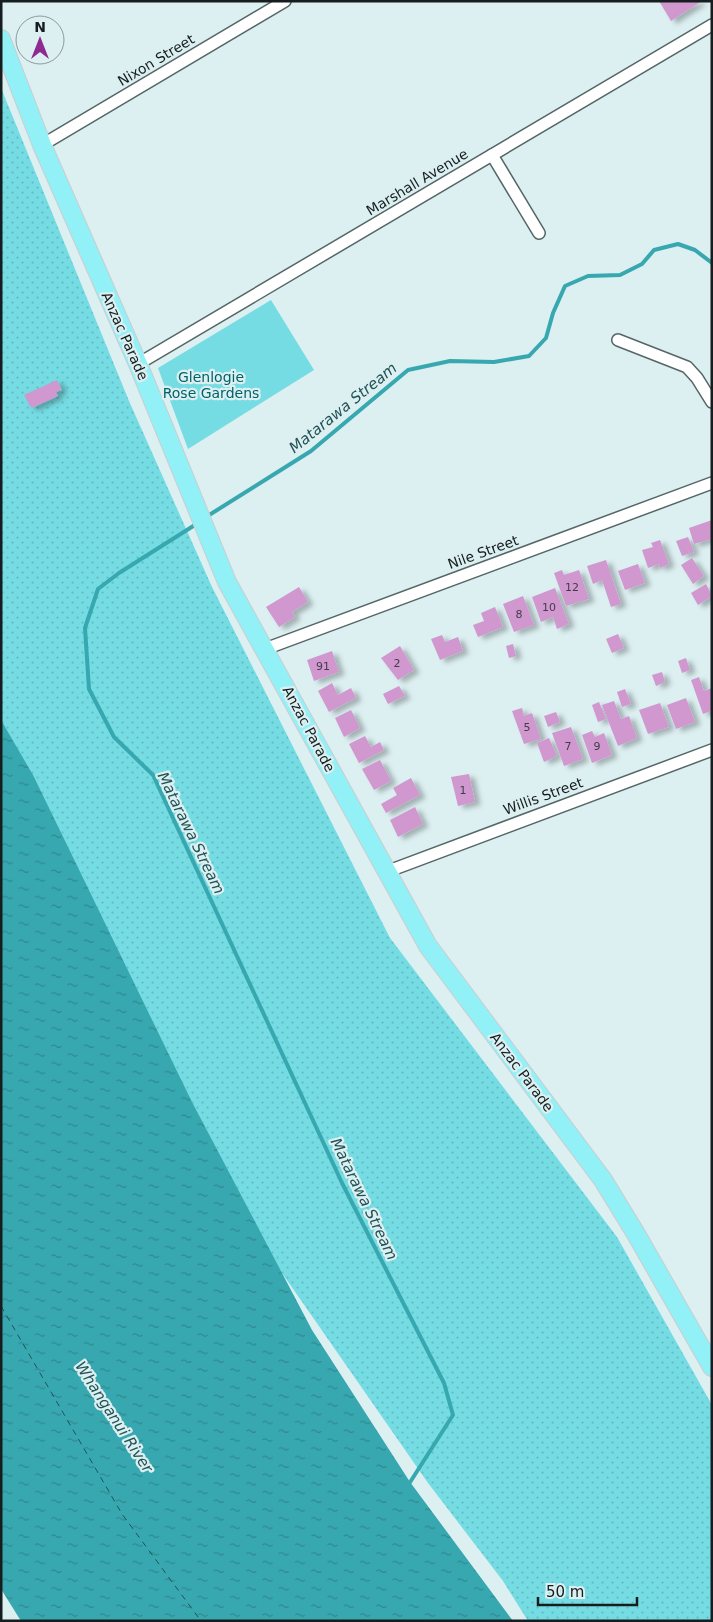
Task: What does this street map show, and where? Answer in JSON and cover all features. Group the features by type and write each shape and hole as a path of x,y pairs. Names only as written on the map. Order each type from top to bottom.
{"main road":[{"name":"Anzac Parade","path":"1,39 42,145 138,364 228,582 410,917 448,976 603,1180 712,1367"}],"street":[{"name":"Nixon Street","path":"42,145 285,1"},
{"name":"Marshall Avenue","path":"138,364 712,25"},
{"path":"492,155 539,233"},
{"path":"618,340 687,367 697,378 712,402"},
{"name":"Nile Street","path":"266,649 712,483"},
{"name":"Willis Street","path":"386,872 712,750"}],"green space":[{"path":"1,88 129,401 212,587 390,938 617,1237 712,1405 712,1621 528,1621 503,1581 428,1483 250,1227 1,763"},
{"name":"Glenlogie Rose Gardens","path":"271,300 314,370 188,449 158,368"}],"water":[{"name":"Whanganui River","path":"1,720 33,775 192,1102 312,1330 410,1482 513,1621 21,1621 1,1589"}],"building":[{"path":"659,1 702,1 671,21"},
{"path":"57,380 62,390 56,392 58,396 32,408 24,395"},
{"path":"712,520 712,539 694,544 689,528"},
{"path":"688,537 694,552 682,556 676,541"},
{"path":"660,540 669,564 660,568 659,564 648,568 642,550 653,547 651,543"},
{"path":"692,558 704,576 693,584 681,565"},
{"path":"606,560 621,604 611,607 602,580 593,584 587,566"},
{"path":"638,564 645,583 625,590 618,571"},
{"path":"562,570 564,575 579,570 589,599 566,606 554,573"},
{"path":"706,584 712,596 698,605 691,593"},
{"path":"299,587 308,602 292,612 295,617 279,627 266,607"},
{"path":"555,588 569,624 557,629 553,617 541,622 532,597"},
{"path":"523,596 534,625 514,632 503,604"},
{"path":"495,607 503,627 478,637 473,625 484,621 481,613"},
{"path":"618,634 624,648 612,653 606,639"},
{"path":"442,635 445,642 458,637 463,651 440,660 431,639"},
{"path":"513,644 516,656 509,658 506,646"},
{"path":"400,646 414,670 398,680 381,658"},
{"path":"332,651 339,672 314,681 307,660"},
{"path":"686,658 690,670 682,673 678,661"},
{"path":"662,672 665,682 656,686 652,675"},
{"path":"699,677 704,691 712,688 711,711 703,714 691,680"},
{"path":"332,683 338,695 351,688 356,698 329,712 318,691"},
{"path":"399,686 405,696 388,704 383,694"},
{"path":"625,689 631,704 622,707 617,692"},
{"path":"686,698 695,722 676,729 667,705"},
{"path":"614,701 621,719 629,716 637,738 618,746 602,705"},
{"path":"599,702 606,719 598,722 592,705"},
{"path":"660,703 669,727 648,734 639,710"},
{"path":"522,708 524,716 532,713 541,739 524,744 512,711"},
{"path":"351,710 360,728 344,737 335,718"},
{"path":"556,712 560,722 548,727 544,716"},
{"path":"571,727 583,759 564,766 552,733"},
{"path":"592,731 595,737 604,733 612,755 592,763 582,735"},
{"path":"365,736 371,747 380,742 384,750 359,763 349,744"},
{"path":"549,738 557,756 544,762 537,743"},
{"path":"380,760 391,781 374,790 362,769"},
{"path":"469,774 475,802 458,806 451,777"},
{"path":"411,778 420,795 386,813 381,804 397,795 393,788"},
{"path":"415,807 423,824 398,837 390,820"}],"waterway":[{"name":"Matarawa Stream","path":"206,517 311,451 408,370 450,361 494,362 529,356 546,338 553,313 565,286 588,276 620,275 642,264 654,250 678,244 695,250 712,263"},
{"name":"Matarawa Stream","path":"198,523 119,573 98,589 85,628 89,689 114,737 153,775 342,1183 444,1383 453,1415 407,1487"}],"ferry route":[{"path":"1,1306 122,1514 201,1621"}]}
